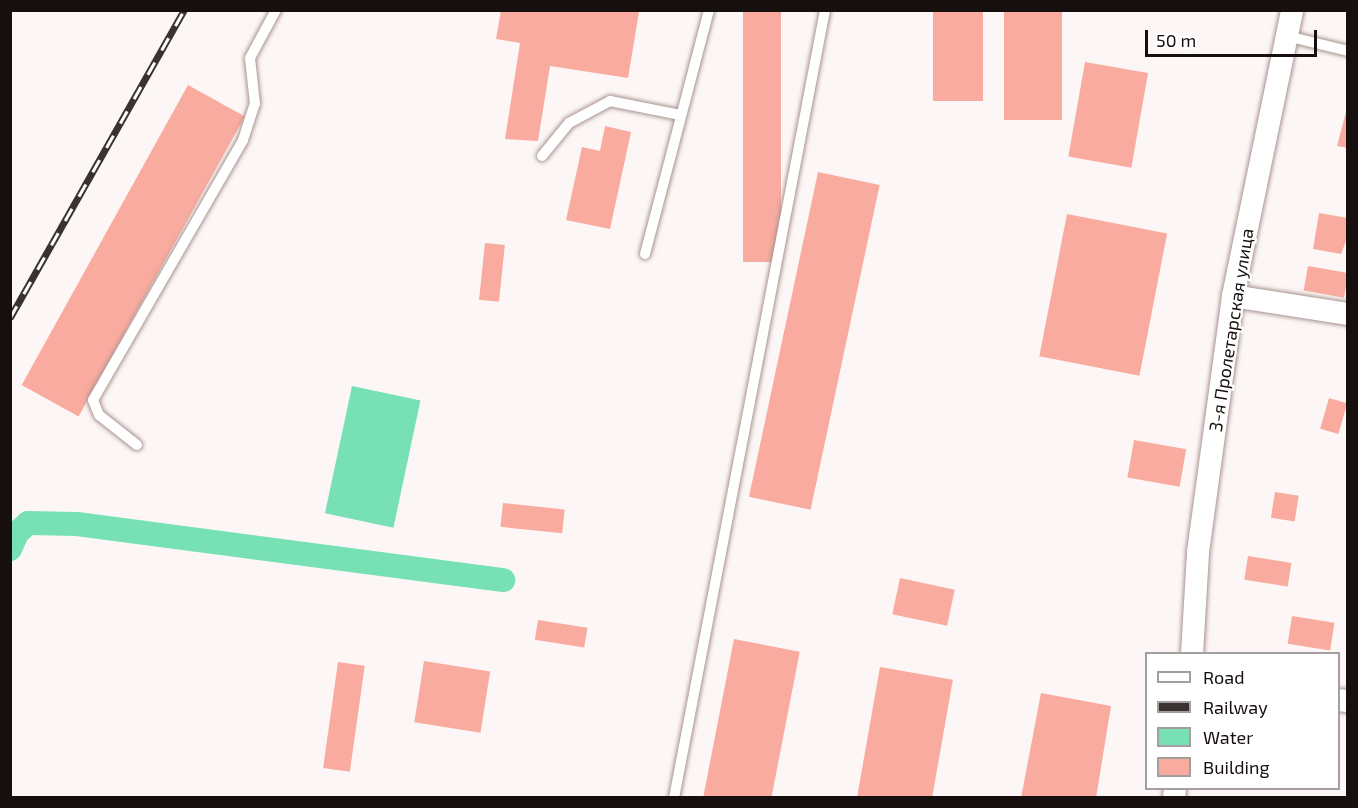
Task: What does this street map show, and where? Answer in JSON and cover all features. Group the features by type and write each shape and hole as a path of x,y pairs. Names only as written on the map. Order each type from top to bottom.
{"street":[{"name":"3-я Пролетарская улица","path":"1192,652 1198,552 1233,296 1292,10"},
{"path":"1233,296 1347,314"}],"lane":[{"path":"137,445 99,415 93,400 243,140 255,104 250,58 276,10"},
{"path":"645,254 709,10"},
{"path":"674,798 825,10"},
{"path":"1287,36 1347,51"},
{"path":"542,156 569,123 610,101 681,115"}],"water":[{"path":"352,386 420,401 393,528 325,513"}],"building":[{"path":"501,10 639,12 628,78 550,66 538,141 505,139 520,43 496,39"},
{"path":"743,10 781,10 781,262 743,262"},
{"path":"933,10 983,10 983,101 933,101"},
{"path":"1004,10 1062,10 1062,120 1004,120"},
{"path":"1085,62 1148,73 1131,168 1068,157"},
{"path":"188,85 245,117 79,417 22,385"},
{"path":"1348,108 1348,148 1337,146"},
{"path":"605,126 631,132 610,229 566,220 582,147 600,151"},
{"path":"818,172 880,185 811,510 749,497"},
{"path":"1319,213 1348,218 1348,236 1341,254 1313,249"},
{"path":"1067,214 1167,233 1139,376 1039,356"},
{"path":"485,243 505,245 499,302 479,300"},
{"path":"1308,266 1348,273 1344,298 1304,291"},
{"path":"1329,398 1347,403 1338,434 1320,429"},
{"path":"1134,440 1186,449 1180,487 1127,477"},
{"path":"1275,492 1299,496 1295,521 1271,518"},
{"path":"503,503 565,509 562,533 500,527"},
{"path":"1248,556 1291,563 1288,587 1244,580"},
{"path":"900,578 955,590 947,626 892,614"},
{"path":"1292,616 1334,623 1330,650 1288,644"},
{"path":"538,620 587,628 584,648 535,640"},
{"path":"734,639 800,652 771,798 703,797"},
{"path":"424,661 490,671 480,733 414,722"},
{"path":"338,662 365,666 350,772 323,768"},
{"path":"880,667 953,680 932,798 857,798"},
{"path":"1041,693 1111,706 1096,798 1021,798"}],"waterway":[{"path":"10,549 17,533 28,523 77,524 503,580"}],"railway":[{"path":"10,318 184,10"}]}
